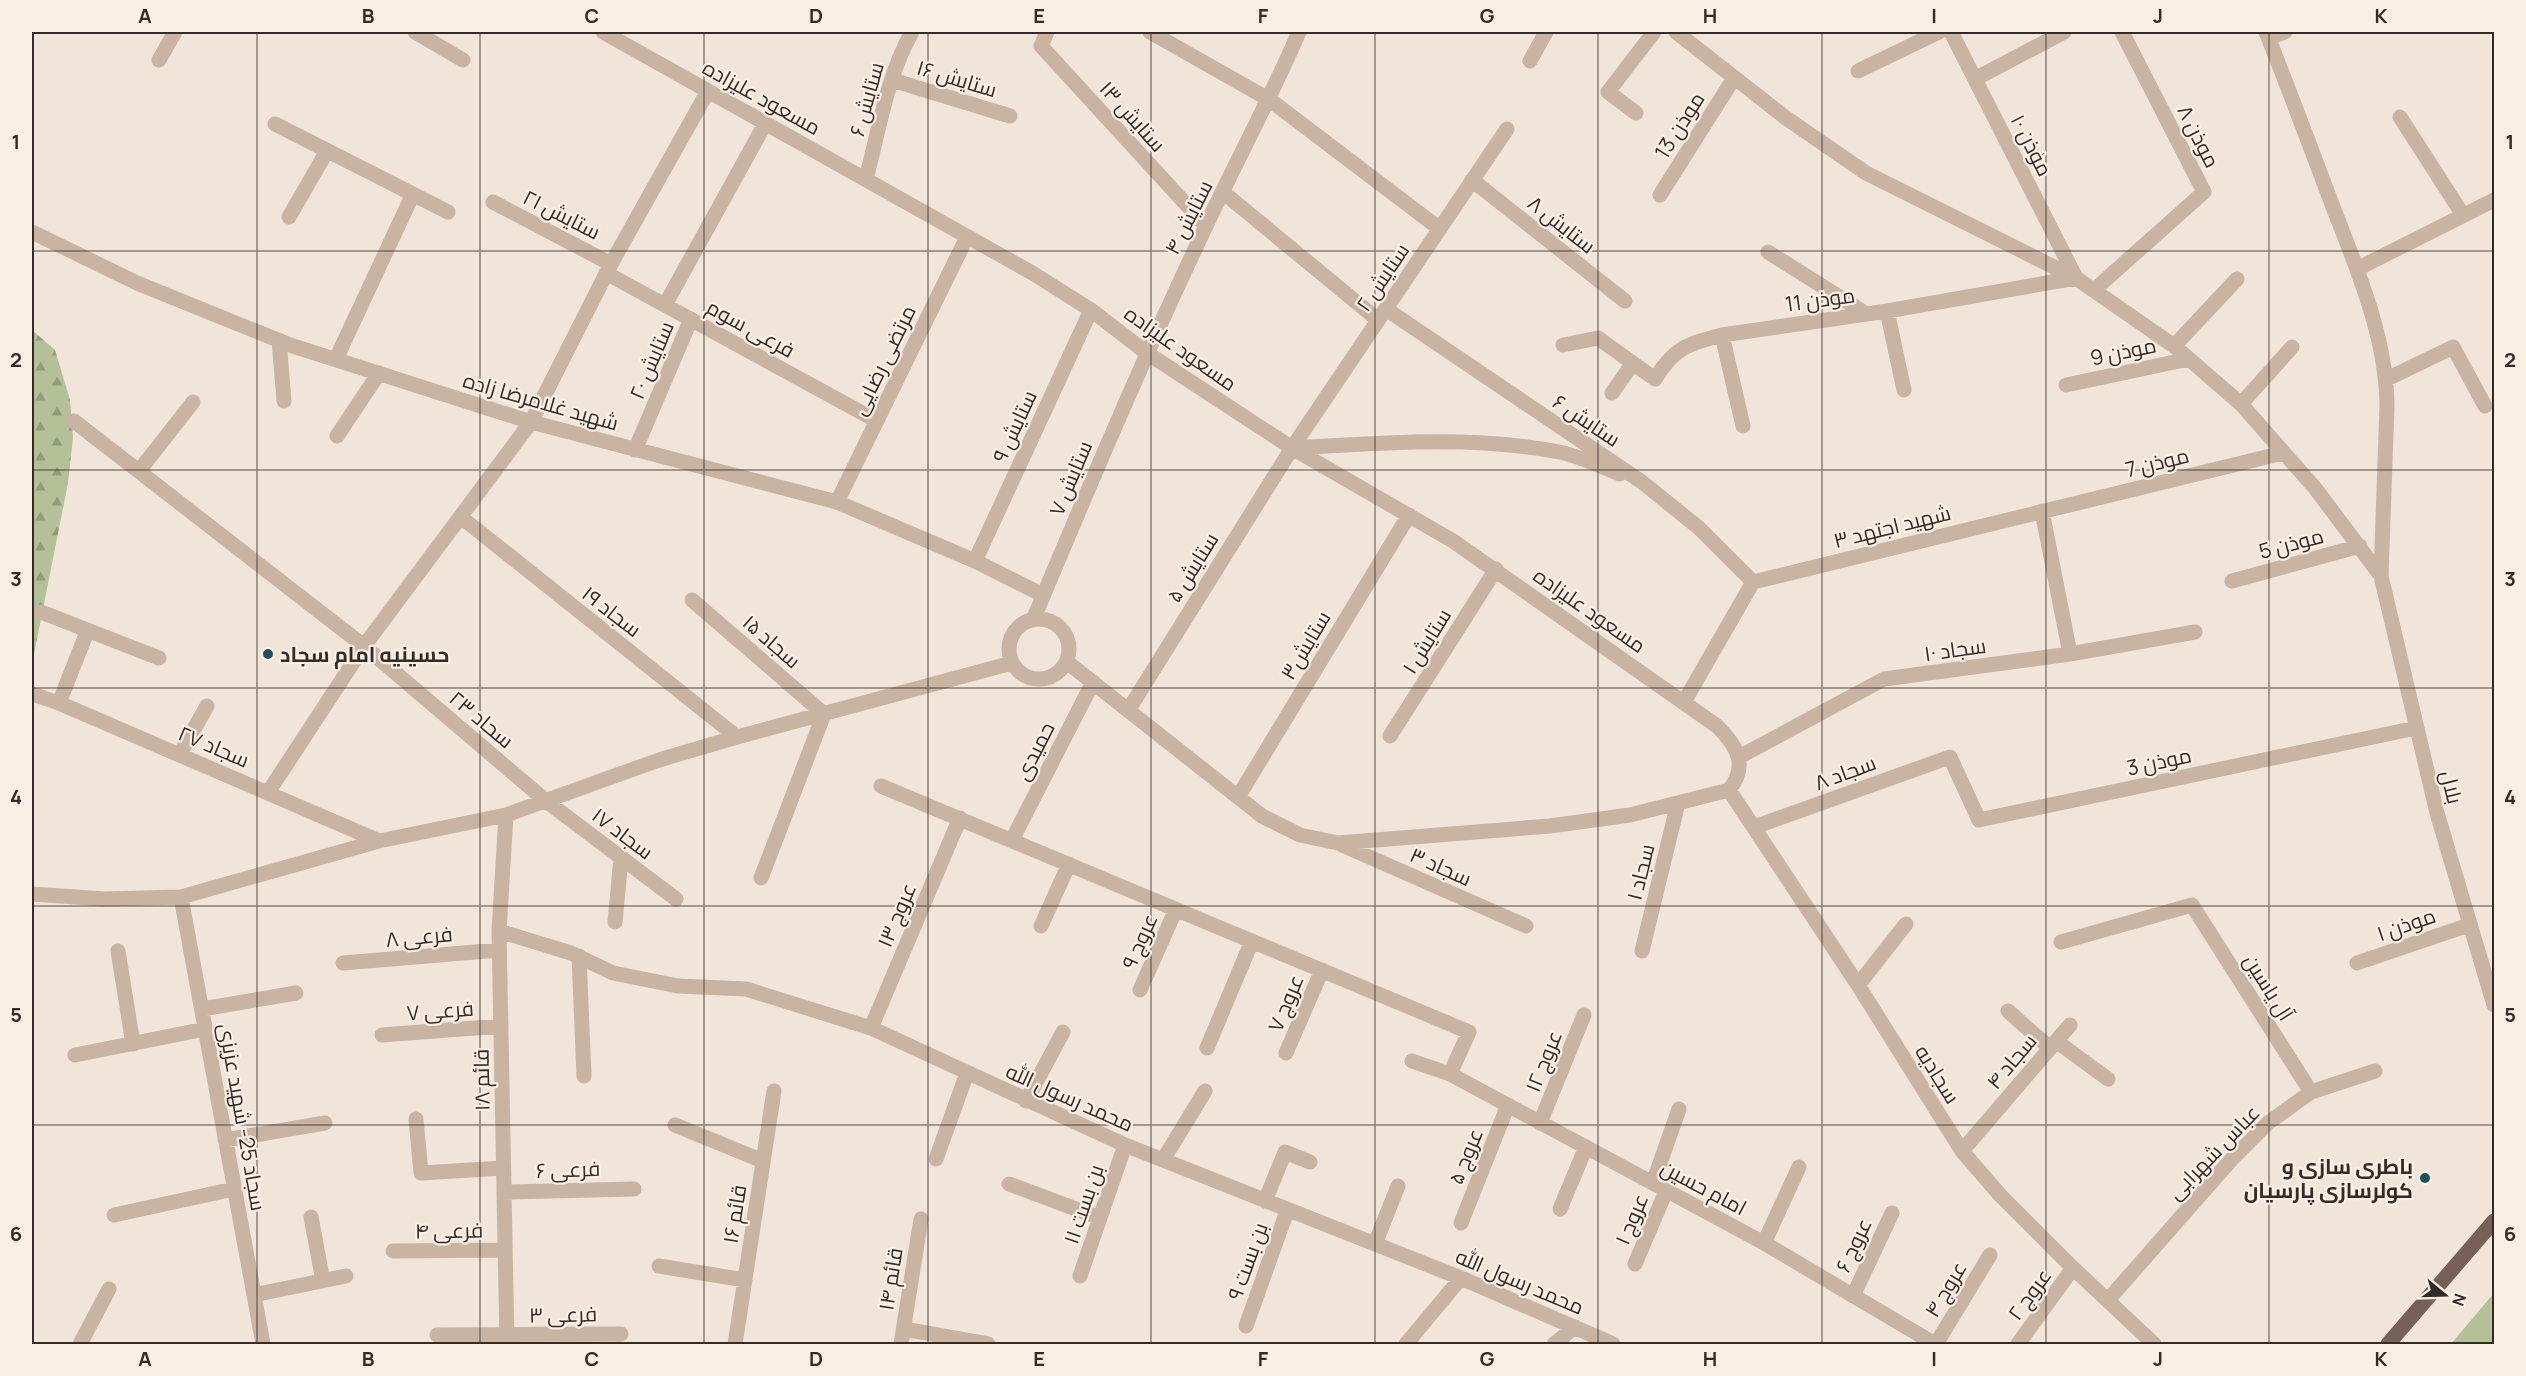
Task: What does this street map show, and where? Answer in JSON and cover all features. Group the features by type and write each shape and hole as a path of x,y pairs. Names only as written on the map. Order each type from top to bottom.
{"main road":[{"path":"2388,1344 2494,1221"}],"street":[{"path":"159,60 175,32"},
{"path":"415,32 463,60"},
{"name":"مسعود علیزاده","path":"603,32 866,179 1091,310 1147,353 1292,448 1409,515 1496,569 1717,726 1731,740 1739,757"},
{"name":"ستایش ۶","path":"866,179 892,80 903,48 912,32"},
{"name":"ستایش ۱۳","path":"1047,32 1041,46 1206,226"},
{"path":"1149,32 1270,100 1440,229"},
{"name":"ستایش ۴","path":"1147,353 1206,226 1270,100 1299,32"},
{"path":"1530,61 1546,32"},
{"path":"1636,113 1608,92 1654,32"},
{"path":"1676,32 1786,118 1866,173 2076,278 2174,346 2241,404 2360,546 2381,576"},
{"path":"1858,71 1940,32"},
{"name":"موٰذن ۱۰","path":"1951,32 2076,278"},
{"path":"1975,79 2064,32"},
{"name":"موذن ۸","path":"2094,290 2204,192 2122,32"},
{"path":"2285,32 2267,35 2357,269 2370,307 2386,379 2381,576"},
{"name":"موذن 13","path":"1660,195 1734,78"},
{"name":"ستایش ۱۶","path":"892,80 1010,116"},
{"path":"269,791 364,646 531,422 608,268 708,92"},
{"path":"2400,117 2463,215"},
{"path":"275,124 447,212"},
{"path":"665,305 765,124"},
{"name":"ستایش ۲","path":"1292,448 1507,129"},
{"path":"290,217 327,150"},
{"name":"ستایش ۸","path":"1472,180 1625,302"},
{"path":"1224,193 1382,315"},
{"path":"336,359 413,194"},
{"path":"2357,269 2494,200"},
{"name":"ستایش ۲۱","path":"493,202 608,268"},
{"name":"شهید غلامرضا زاده","path":"32,232 137,283 279,340 531,422 837,502 975,561 1043,595"},
{"name":"مرتضی رضایی","path":"837,502 967,237"},
{"path":"1768,252 1865,314"},
{"name":"فرعی سوم","path":"608,268 691,320 877,420"},
{"name":"موذن 11","path":"1563,345 1598,338 1655,380 1669,357 1695,342 1722,335 1865,314 2076,278"},
{"path":"2174,346 2237,279"},
{"name":"ستایش ۹","path":"975,561 1091,310"},
{"path":"1887,310 1904,390"},
{"name":"ستایش ۶","path":"1382,315 1642,482 1692,522 1752,582"},
{"name":"ستایش ۲۰","path":"635,450 691,320"},
{"path":"1722,335 1743,426"},
{"path":"279,340 284,401"},
{"path":"2241,404 2292,347"},
{"path":"2386,379 2453,347 2485,406"},
{"name":"ستایش ۷","path":"1033,620 1147,353"},
{"name":"موذن 9","path":"2066,385 2189,359"},
{"path":"1612,393 1633,363"},
{"path":"337,436 379,374"},
{"path":"139,471 193,402"},
{"name":"سحاد ۲۳","path":"74,421 364,646 546,801"},
{"path":"1292,448 1408,442 1516,447 1561,452 1642,482"},
{"name":"ستایش ۵","path":"1129,709 1292,448"},
{"name":"موذن 7","path":"2042,511 2283,453"},
{"path":"2042,511 2070,654"},
{"name":"شهید اجتهد ۳","path":"1752,582 2042,511"},
{"name":"ستایش۳","path":"1238,797 1409,515"},
{"name":"سجاد ۱۹","path":"460,518 737,737"},
{"name":"موذن 5","path":"2232,581 2360,546"},
{"name":"ستایش ۱","path":"1390,736 1496,569"},
{"name":"بلال","path":"2381,576 2416,728 2469,925 2494,1005"},
{"path":"1684,702 1752,582"},
{"name":"سجاد ۱۵","path":"692,600 824,714"},
{"path":"41,612 87,632 159,658"},
{"path":"1033,620 1046,620 1058,625 1067,636 1070,649 1067,662 1058,673 1046,679 1033,679 1021,673 1012,663 1009,650 1012,636 1020,626 1033,620"},
{"path":"59,703 87,632"},
{"name":"سجاد ۱۰","path":"1739,757 1884,679 2070,654 2195,632"},
{"path":"1067,662 1277,825 1300,835 1338,843 1550,826 1630,815 1729,790 1737,780 1739,757"},
{"path":"32,894 104,899 181,897 379,841 506,815 659,760 1012,663"},
{"name":"حمیدی","path":"1012,840 1093,682"},
{"name":"سجاد ۲۷","path":"32,694 59,703 269,791 379,841"},
{"path":"180,754 207,706"},
{"path":"762,878 824,714"},
{"name":"موذن 3","path":"1950,757 1979,820 2416,728"},
{"name":"سجاد ۸","path":"1754,827 1950,757"},
{"path":"881,786 1469,1032 1449,1074"},
{"name":"سجادیه","path":"1729,790 1858,985 1962,1151 2073,1268 2154,1344"},
{"name":"سجاد ۱۷","path":"546,801 676,899"},
{"name":"سجاد ۱","path":"1642,951 1678,803"},
{"name":"قائم ۱۸","path":"506,815 499,931 506,1340"},
{"name":"عروج ۱۳","path":"871,1028 960,818"},
{"name":"سجاد ۳","path":"1338,843 1526,926"},
{"path":"615,922 621,858"},
{"path":"1041,926 1069,864"},
{"name":"سجاد 25- شهید عزیزی","path":"181,897 263,1344"},
{"name":"آل یاسین","path":"2061,942 2192,904 2311,1092"},
{"name":"عروج ۹","path":"1140,990 1176,909"},
{"path":"1858,985 1906,924"},
{"name":"موذن ۱","path":"2357,963 2469,925"},
{"name":"محمد رسول الله","path":"499,931 579,956 613,973 678,986 746,989 871,1028 1125,1145 1461,1278 1613,1344"},
{"path":"1207,1048 1252,941"},
{"name":"فرعی ۸","path":"343,963 499,950"},
{"path":"118,951 133,1044"},
{"path":"579,956 584,1076"},
{"name":"عروج ۷","path":"1286,1053 1322,970"},
{"path":"202,1010 296,993"},
{"path":"2008,1011 2053,1045 2108,1079"},
{"name":"عروج ۱۲","path":"1540,1122 1584,1015"},
{"name":"سجاد ۴","path":"1962,1151 2070,1025"},
{"name":"فرعی ۷","path":"382,1035 501,1026"},
{"path":"75,1055 205,1029"},
{"path":"1026,1101 1063,1032"},
{"name":"امام حسین","path":"1412,1060 1449,1074 1764,1243 1936,1344"},
{"name":"عباس شهرابی","path":"2108,1300 2231,1160 2268,1123 2311,1092 2375,1071"},
{"path":"936,1159 967,1073"},
{"name":"قائم ۱۶","path":"735,1344 774,1091"},
{"path":"1163,1160 1205,1091"},
{"name":"عروج ۵","path":"1461,1223 1508,1105"},
{"name":"عروج ۱","path":"1635,1264 1660,1187 1678,1109"},
{"path":"416,1119 421,1173 503,1168"},
{"path":"225,1140 325,1123"},
{"path":"675,1125 763,1161"},
{"name":"بن بست ۱۱","path":"1080,1276 1125,1145"},
{"path":"1560,1209 1586,1148"},
{"path":"1265,1201 1285,1152 1310,1162"},
{"path":"1764,1243 1799,1167"},
{"path":"1009,1184 1100,1218"},
{"path":"1375,1244 1398,1186"},
{"path":"114,1215 234,1189"},
{"name":"فرعی ۶","path":"504,1192 634,1189"},
{"name":"بن بست ۹","path":"1246,1326 1287,1211"},
{"name":"عروج ۶","path":"1853,1296 1892,1213"},
{"path":"310,1217 323,1281"},
{"name":"قائم ۱۴","path":"902,1337 921,1219"},
{"name":"فرعی ۴","path":"393,1251 505,1250"},
{"name":"عروج ۴","path":"1936,1344 1990,1256"},
{"path":"659,1266 745,1280"},
{"name":"عروج ۲","path":"2018,1344 2073,1268"},
{"path":"254,1294 346,1276"},
{"path":"1406,1344 1461,1278"},
{"path":"80,1344 109,1289"},
{"path":"1554,1344 1575,1327"},
{"name":"فرعی ۳","path":"437,1335 506,1340 621,1334"},
{"path":"902,1337 988,1344"}],"green space":[{"path":"32,330 55,350 70,400 73,437 68,483 32,664"},
{"path":"2494,1293 2494,1344 2451,1344"}],"place":[{"name":"حسینیه امام سجاد","path":"268,654"},
{"name":"باطری سازی و کولرسازی پارسیان","path":"2425,1178"}]}
